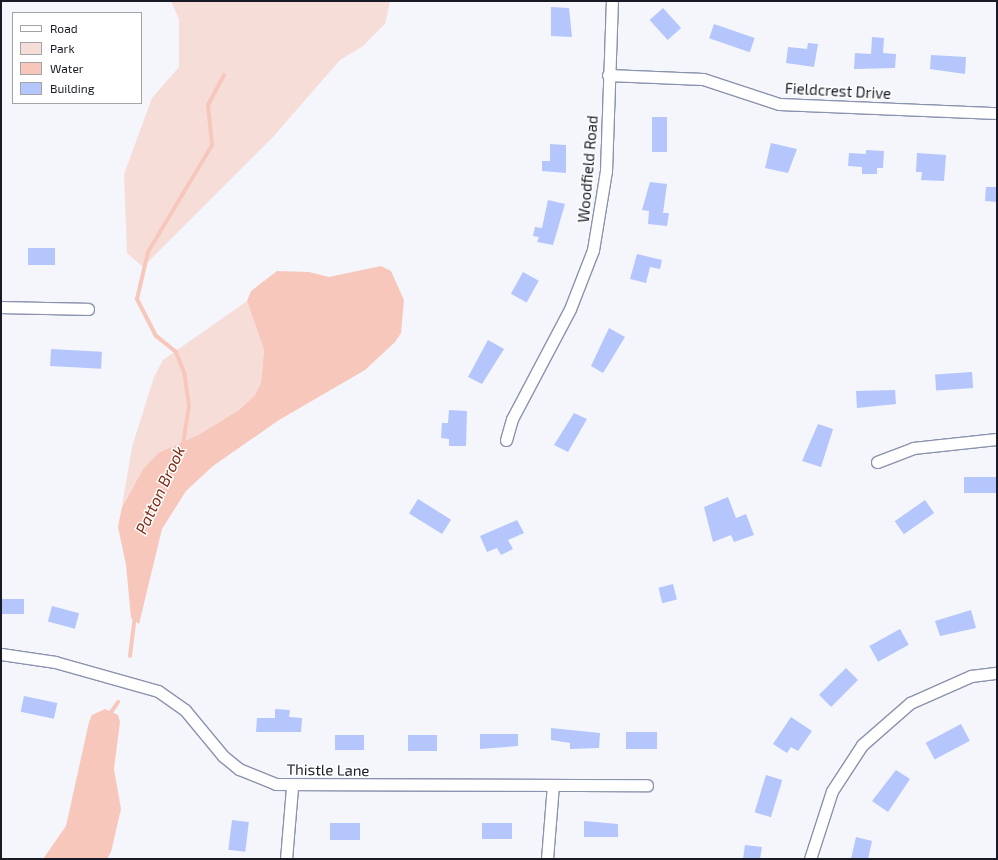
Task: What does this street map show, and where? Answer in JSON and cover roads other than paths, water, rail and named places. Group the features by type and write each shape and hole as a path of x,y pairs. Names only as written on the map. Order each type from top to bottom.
{"street":[{"name":"Woodfield Road","path":"506,440 512,419 570,309 593,250 604,196 612,1"},
{"name":"Fieldcrest Drive","path":"608,75 703,80 779,104 997,113"},
{"path":"1,307 88,309"},
{"path":"877,462 913,448 997,439"},
{"name":"Thistle Lane","path":"1,654 55,662 158,691 185,710 223,756 239,769 276,784 292,787 553,786 647,784"},
{"path":"810,859 832,791 862,745 910,703 971,676 997,673"},
{"path":"547,859 553,786"},
{"path":"286,859 292,787"}],"water":[{"path":"381,266 391,271 404,300 401,333 395,342 365,370 279,420 213,466 186,491 162,529 139,624 131,618 126,565 118,527 122,507 143,469 158,453 198,435 239,410 255,395 261,383 264,350 247,301 251,291 277,271 309,272 329,277"},
{"path":"105,709 118,715 120,722 114,769 121,809 111,852 107,859 43,859 66,826 89,722 92,715"}],"waterway":[{"name":"Patton Brook","path":"183,444 189,406 184,372 176,352 156,336 137,299 148,252 212,145 208,105 224,75"},
{"name":"Patton Brook","path":"130,656 135,618"},
{"name":"Patton Brook","path":"109,715 118,702"}]}
